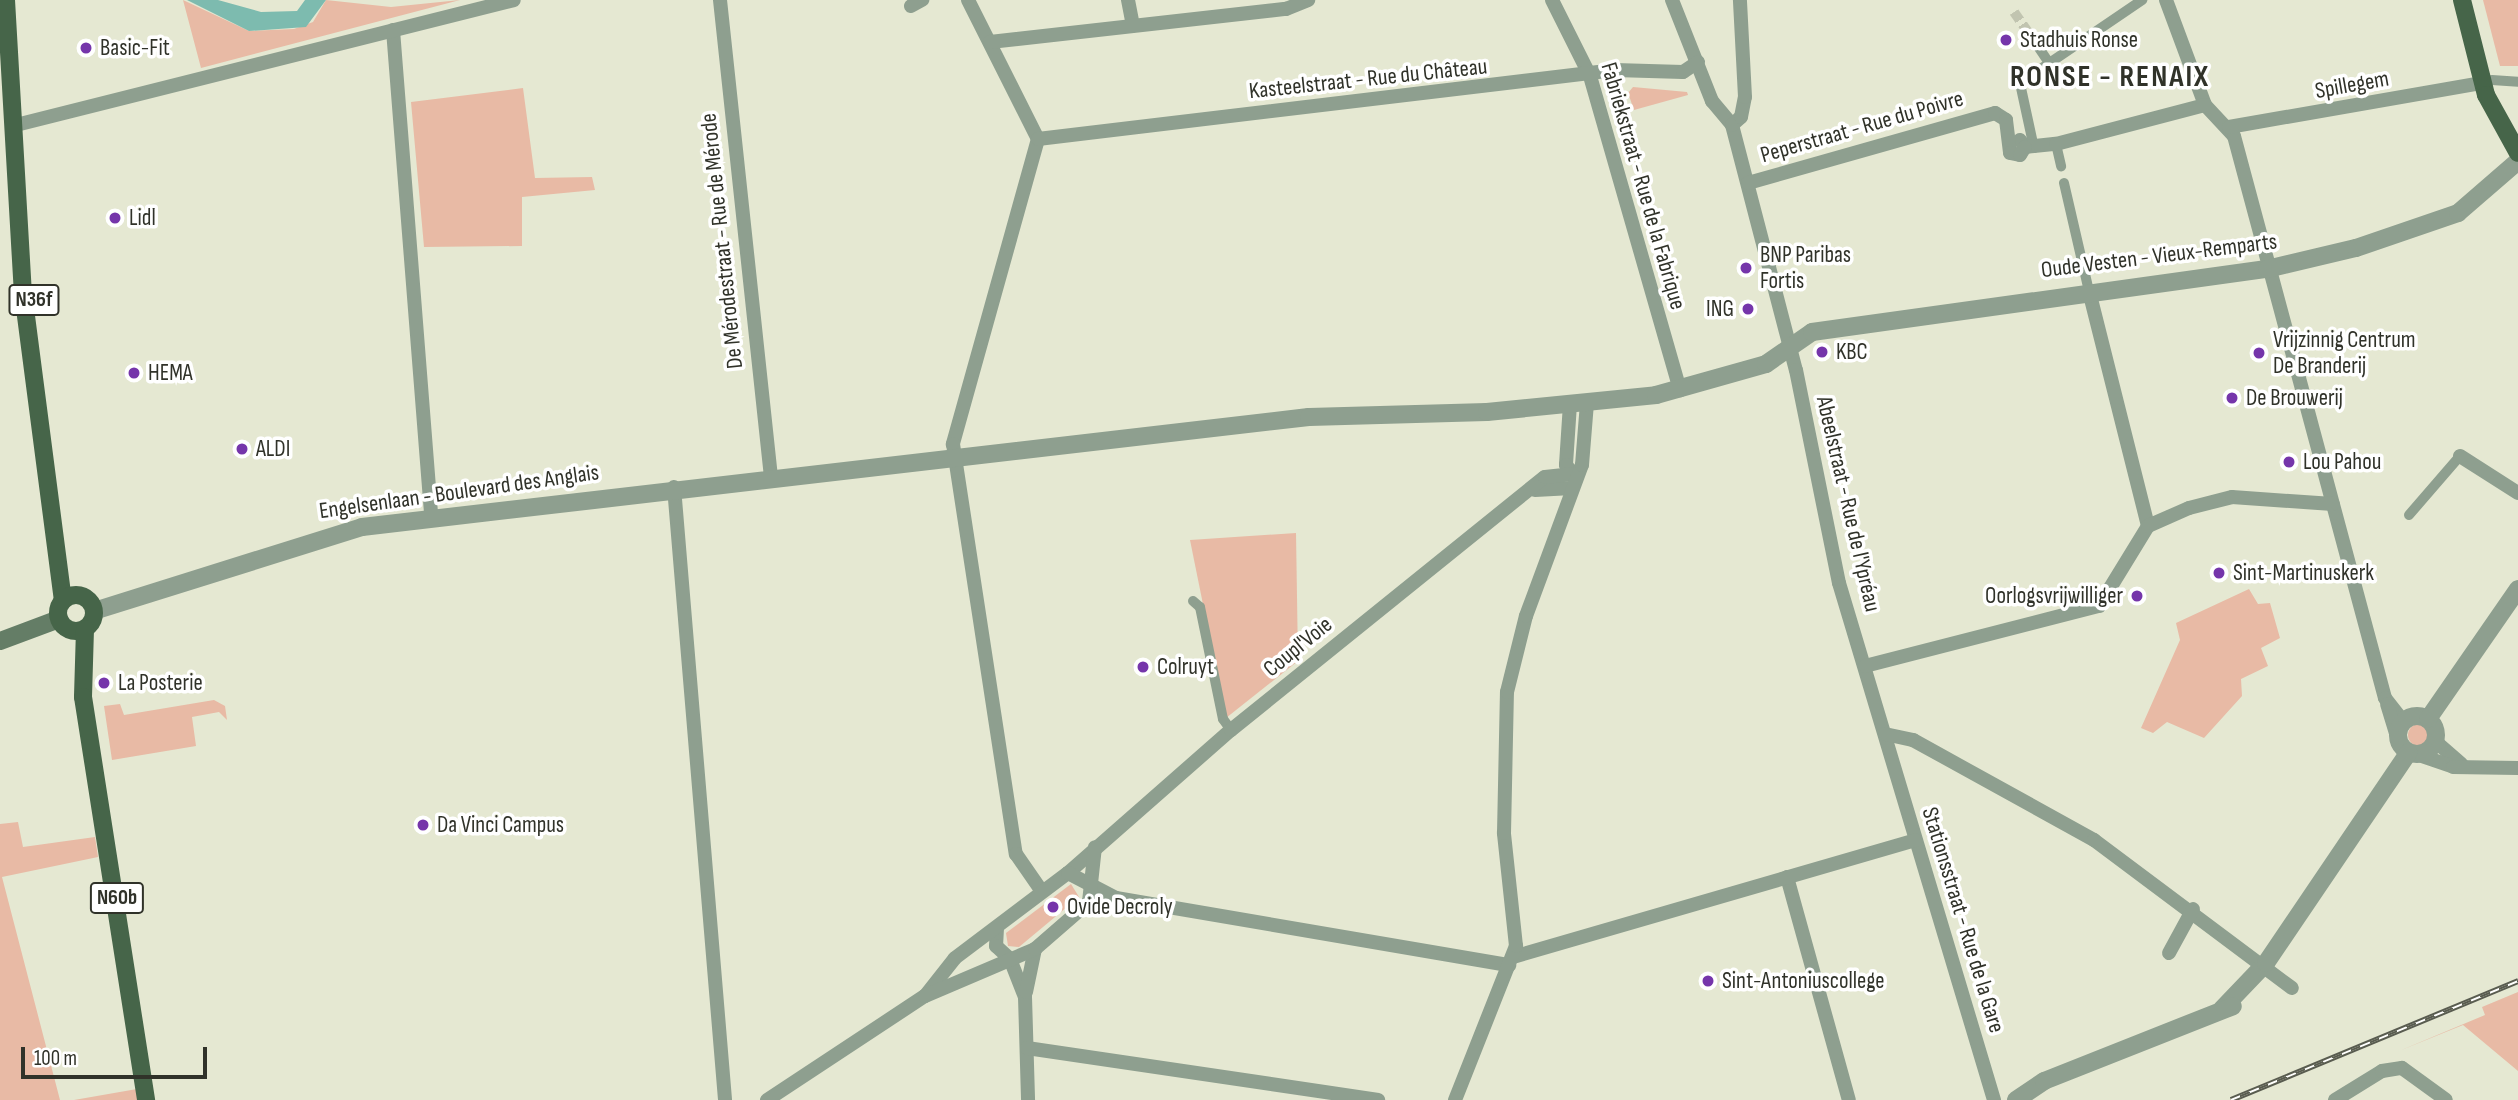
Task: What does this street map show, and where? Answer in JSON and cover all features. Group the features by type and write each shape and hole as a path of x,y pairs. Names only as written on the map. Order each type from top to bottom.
{"main road":[{"name":"N36f","path":"6,0 23,293 71,598"},
{"name":"N36f","path":"16,0 20,124 34,300 72,579 71,598"},
{"path":"2462,0 2487,81 2518,153"},
{"path":"71,598 94,611"},
{"name":"N60b","path":"71,598 62,624 83,697 146,1100"},
{"name":"N60b","path":"83,697 85,629 94,611"},
{"path":"0,641 62,624 85,629"}],"street":[{"path":"20,124 514,0"},
{"name":"De Mérodestraat - Rue de Mérode","path":"720,0 771,476"},
{"path":"968,0 1038,139 953,433 1016,854 1041,890"},
{"path":"1128,0 1133,26"},
{"path":"990,42 1286,9 1308,0"},
{"name":"Fabriekstraat - Rue de la Fabrique","path":"1552,0 1590,76 1680,390"},
{"path":"1672,0 1719,116 1732,125 1745,97 1740,0"},
{"path":"2142,0 2020,83 2024,145 2056,144 2205,106"},
{"path":"2166,0 2205,106 2229,127 2387,703 2413,754"},
{"path":"393,30 431,517"},
{"path":"2037,45 2049,63"},
{"name":"Kasteelstraat - Rue du Château","path":"1038,139 1590,76 1684,72 1698,62"},
{"path":"2487,81 2518,82"},
{"name":"Spillegem","path":"2229,127 2487,81"},
{"name":"Peperstraat - Rue du Poivre","path":"1748,183 1989,114 2005,118 2024,145"},
{"name":"Abeelstraat - Rue de l'Ypréau","path":"1732,125 1789,351 1839,583 1885,734"},
{"path":"2056,144 2061,166"},
{"name":"Oude Vesten - Vieux-Remparts","path":"1487,412 1578,404 1680,390 1756,368 1789,351 1812,332 2089,290 2267,269 2426,228 2477,200 2518,162"},
{"path":"1865,666 2107,601 2148,526 2064,183"},
{"path":"1455,1100 1511,961 1503,792 1507,692 1525,616 1573,481 1566,465 1578,404"},
{"name":"Engelsenlaan - Boulevard des Anglais","path":"94,611 309,539 431,517 674,487 1309,417 1487,412"},
{"path":"2409,514 2460,456 2518,493"},
{"name":"Coupl'Voie","path":"925,996 937,974 1041,890 1069,873 1095,846 1231,730 1535,490 1573,481"},
{"path":"674,487 725,1100"},
{"path":"2148,526 2232,498 2333,504"},
{"path":"2400,729 2428,719 2518,589"},
{"path":"1193,601 1231,730"},
{"path":"2428,719 2435,741 2461,764"},
{"path":"1885,734 1913,740 2094,841 2266,963 2292,988"},
{"name":"Stationsstraat - Rue de la Gare","path":"1885,734 1994,1100"},
{"path":"2016,1100 2037,1084 2222,1009 2256,988 2266,963 2413,754 2435,741"},
{"path":"2413,754 2461,764 2518,768"},
{"path":"1069,873 1116,898 1246,924 1511,961 1915,839"},
{"path":"767,1100 925,996 1035,949 1085,907 1095,846"},
{"path":"1787,877 1849,1100"},
{"path":"2169,953 2193,909"},
{"path":"997,928 996,946 1010,959 1025,997"},
{"path":"1028,1100 1025,997 1035,949"},
{"path":"1027,1048 1378,1100"},
{"path":"2335,1100 2392,1068 2408,1070 2446,1100"}],"shaded area":[{"path":"183,0 249,31 294,29 313,22 326,0 391,7 460,0 201,68"},
{"path":"2483,0 2518,0 2518,66 2500,66"},
{"path":"1633,87 1687,92 1688,95 1634,110 1628,93"},
{"path":"523,88 535,178 592,177 595,190 522,197 522,246 424,247 411,102"},
{"path":"1296,533 1298,661 1226,718 1190,540"},
{"path":"2249,589 2258,604 2270,603 2280,638 2261,648 2268,666 2241,679 2242,696 2204,738 2167,722 2153,733 2141,728 2180,640 2176,623"},
{"path":"214,700 225,706 227,720 219,712 192,717 196,746 112,760 104,706 120,704 124,715"},
{"path":"2419,724 2427,727 2430,735 2427,743 2419,746 2411,743 2408,735 2411,727"},
{"path":"18,822 23,847 95,837 98,857 2,877 60,1100 0,1100 0,824"},
{"path":"1071,884 1079,897 1019,947 1008,946 1006,933"},
{"path":"2518,992 2518,1071 2463,1025 2399,1051 2485,1015 2482,1007"},
{"path":"137,1089 138,1100 74,1100"}],"water":[{"path":"187,0 218,0 261,12 297,11 305,0 326,0 306,27 249,31"}],"tunnel":[{"path":"2014,12 2037,45"}],"railway":[{"path":"2231,1100 2518,981"}],"place":[{"name":"Stadhuis Ronse","path":"2006,40"},
{"name":"Basic-Fit","path":"86,48"},
{"name":"Lidl","path":"115,218"},
{"name":"BNP Paribas Fortis","path":"1746,268"},
{"name":"ING","path":"1748,309"},
{"name":"KBC","path":"1822,352"},
{"name":"Vrijzinnig Centrum De Branderij","path":"2259,353"},
{"name":"HEMA","path":"134,373"},
{"name":"De Brouwerij","path":"2232,398"},
{"name":"ALDI","path":"242,449"},
{"name":"Lou Pahou","path":"2289,462"},
{"name":"Sint-Martinuskerk","path":"2219,573"},
{"name":"Oorlogsvrijwilliger","path":"2137,596"},
{"name":"Colruyt","path":"1143,667"},
{"name":"La Posterie","path":"104,683"},
{"name":"Da Vinci Campus","path":"423,825"},
{"name":"Ovide Decroly","path":"1053,907"},
{"name":"Sint-Antoniuscollege","path":"1708,981"}],"district":[{"name":"RONSE - RENAIX","path":"2110,77"}]}
